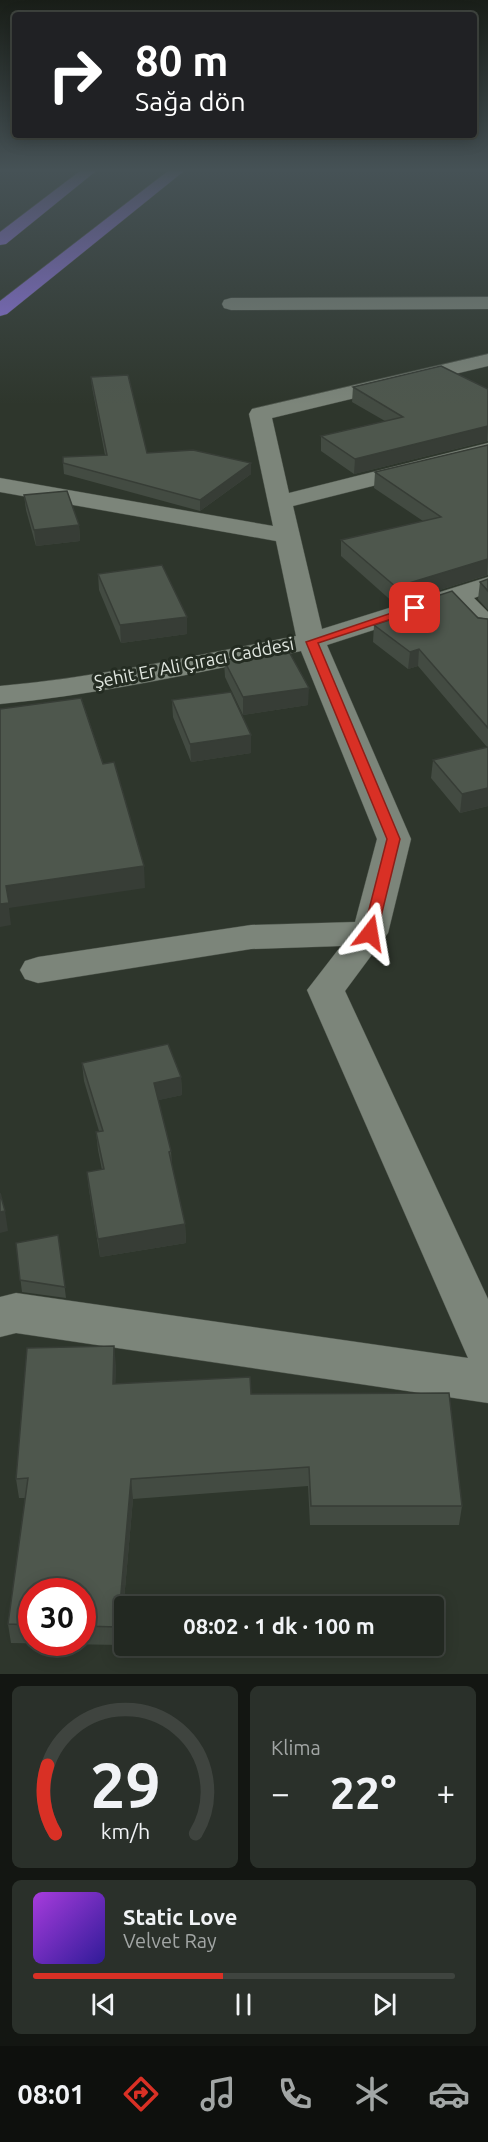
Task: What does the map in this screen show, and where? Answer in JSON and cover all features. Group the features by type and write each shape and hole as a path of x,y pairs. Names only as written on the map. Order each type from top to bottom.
{"highway":[{"path":"0,309 69,249"},
{"path":"0,309 77,249"}],"street":[{"path":"231,304 488,303"},
{"path":"488,360 260,414 311,642 394,839 370,933 326,990 488,1350"},
{"path":"280,502 488,450"},
{"path":"0,485 288,536"},
{"name":"Şehit Er Ali Çıracı Caddesi","path":"0,695 41,691 158,672 311,642 488,585"},
{"path":"456,595 488,627"},
{"path":"38,970 251,937 370,933"},
{"path":"0,1317 16,1313 488,1382"}],"building":[{"path":"441,366 488,389 488,426 355,459 321,436 403,417 353,387"},
{"path":"128,375 147,453 193,450 251,463 200,500 63,463 63,457 107,455 91,377"},
{"path":"488,445 488,559 396,587 341,540 441,517 375,472"},
{"path":"67,491 79,525 34,530 24,495"},
{"path":"162,565 187,617 120,625 98,574"},
{"path":"488,579 488,591 480,582"},
{"path":"452,591 478,618 488,619 488,728 419,649 410,652 374,625 423,609 415,603"},
{"path":"288,650 309,688 243,697 224,660"},
{"path":"231,692 251,735 190,744 172,700"},
{"path":"81,698 103,764 114,762 144,866 6,886 9,903 0,904 0,709"},
{"path":"488,747 488,788 462,794 433,760"},
{"path":"168,1044 181,1077 154,1083 171,1151 169,1152 185,1224 98,1239 87,1172 104,1169 96,1132 103,1131 82,1063"},
{"path":"0,1193 5,1211 0,1212"},
{"path":"58,1235 65,1287 20,1280 16,1243"},
{"path":"114,1346 113,1384 250,1377 251,1394 449,1393 462,1506 311,1506 309,1467 131,1479 121,1596 114,1596 114,1627 96,1626 96,1578 18,1578 18,1624 8,1624 28,1478 16,1479 27,1348"}],"route":[{"path":"370,933 394,839 311,642 415,608"}]}
